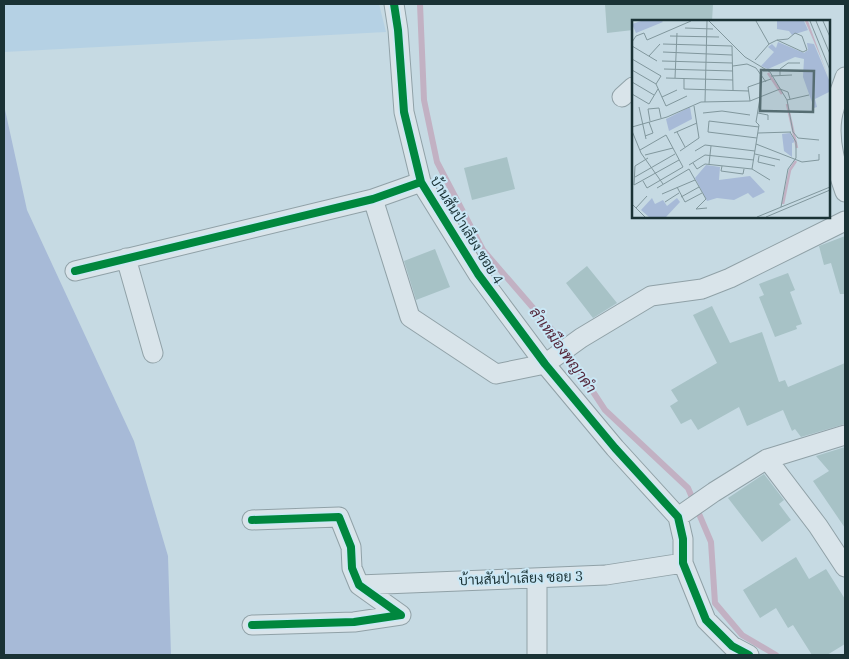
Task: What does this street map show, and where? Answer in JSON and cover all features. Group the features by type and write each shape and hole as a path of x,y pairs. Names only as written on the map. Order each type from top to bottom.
{"street":[{"name":"บ้านสันป่าเลียง ซอย 4","path":"394,4 398,30 404,112 421,182 478,274 550,361 615,448 678,518"},
{"path":"829,72 845,76 832,117 831,135 837,170 845,192"},
{"path":"75,271 373,198 421,182"},
{"path":"373,198 410,316 496,374 550,361 581,338 651,296 702,288 730,278 845,221"},
{"path":"126,258 153,353"},
{"path":"749,655 732,646 706,620 683,563 683,539 678,518 714,492 767,459 845,435"},
{"path":"767,459 818,526 845,567"},
{"path":"252,520 339,517 351,547 352,568 359,585 401,615 354,622 252,625"},
{"name":"บ้านสันป่าเลียง ซอย 3","path":"359,585 606,575 683,563"},
{"path":"537,578 537,655"}],"shaded area":[{"path":"4,4 379,4 386,32 4,52"},
{"path":"4,105 27,210 134,441 168,556 171,655 4,655"}],"building":[{"path":"605,4 713,4 712,20 632,20 632,30 607,33"},
{"path":"507,157 515,189 472,200 464,168"},
{"path":"845,236 845,294 840,294 831,263 824,265 819,246"},
{"path":"435,249 450,287 416,300 404,261"},
{"path":"587,266 617,303 593,318 566,283"},
{"path":"788,273 795,290 790,292 802,324 796,326 797,329 775,337 759,297 764,295 759,284"},
{"path":"712,306 730,343 762,332 779,382 785,380 788,387 845,363 845,424 801,437 795,429 792,431 783,410 747,426 739,407 698,430 691,419 681,424 670,406 678,401 671,390 717,363 693,315"},
{"path":"845,447 845,528 813,481 829,471 816,456"},
{"path":"764,474 784,500 779,504 791,520 762,542 728,498"},
{"path":"796,557 809,579 826,569 845,599 845,644 827,655 812,655 793,625 788,628 776,608 760,618 743,590"}],"waterway":[{"name":"ลำเหมืองพญาคำ","path":"420,4 424,100 437,162 483,250 553,331 605,410 688,488 711,542 715,603 742,635 776,655"}],"cycle path":[{"path":"394,4 398,30 404,112 421,182 478,274 545,364 615,448 678,517 683,539 683,563 706,620 732,646 749,655"},
{"path":"75,271 373,199 421,182"},
{"path":"252,520 339,517 351,547 352,568 359,585 401,615 354,622 252,625"}]}
